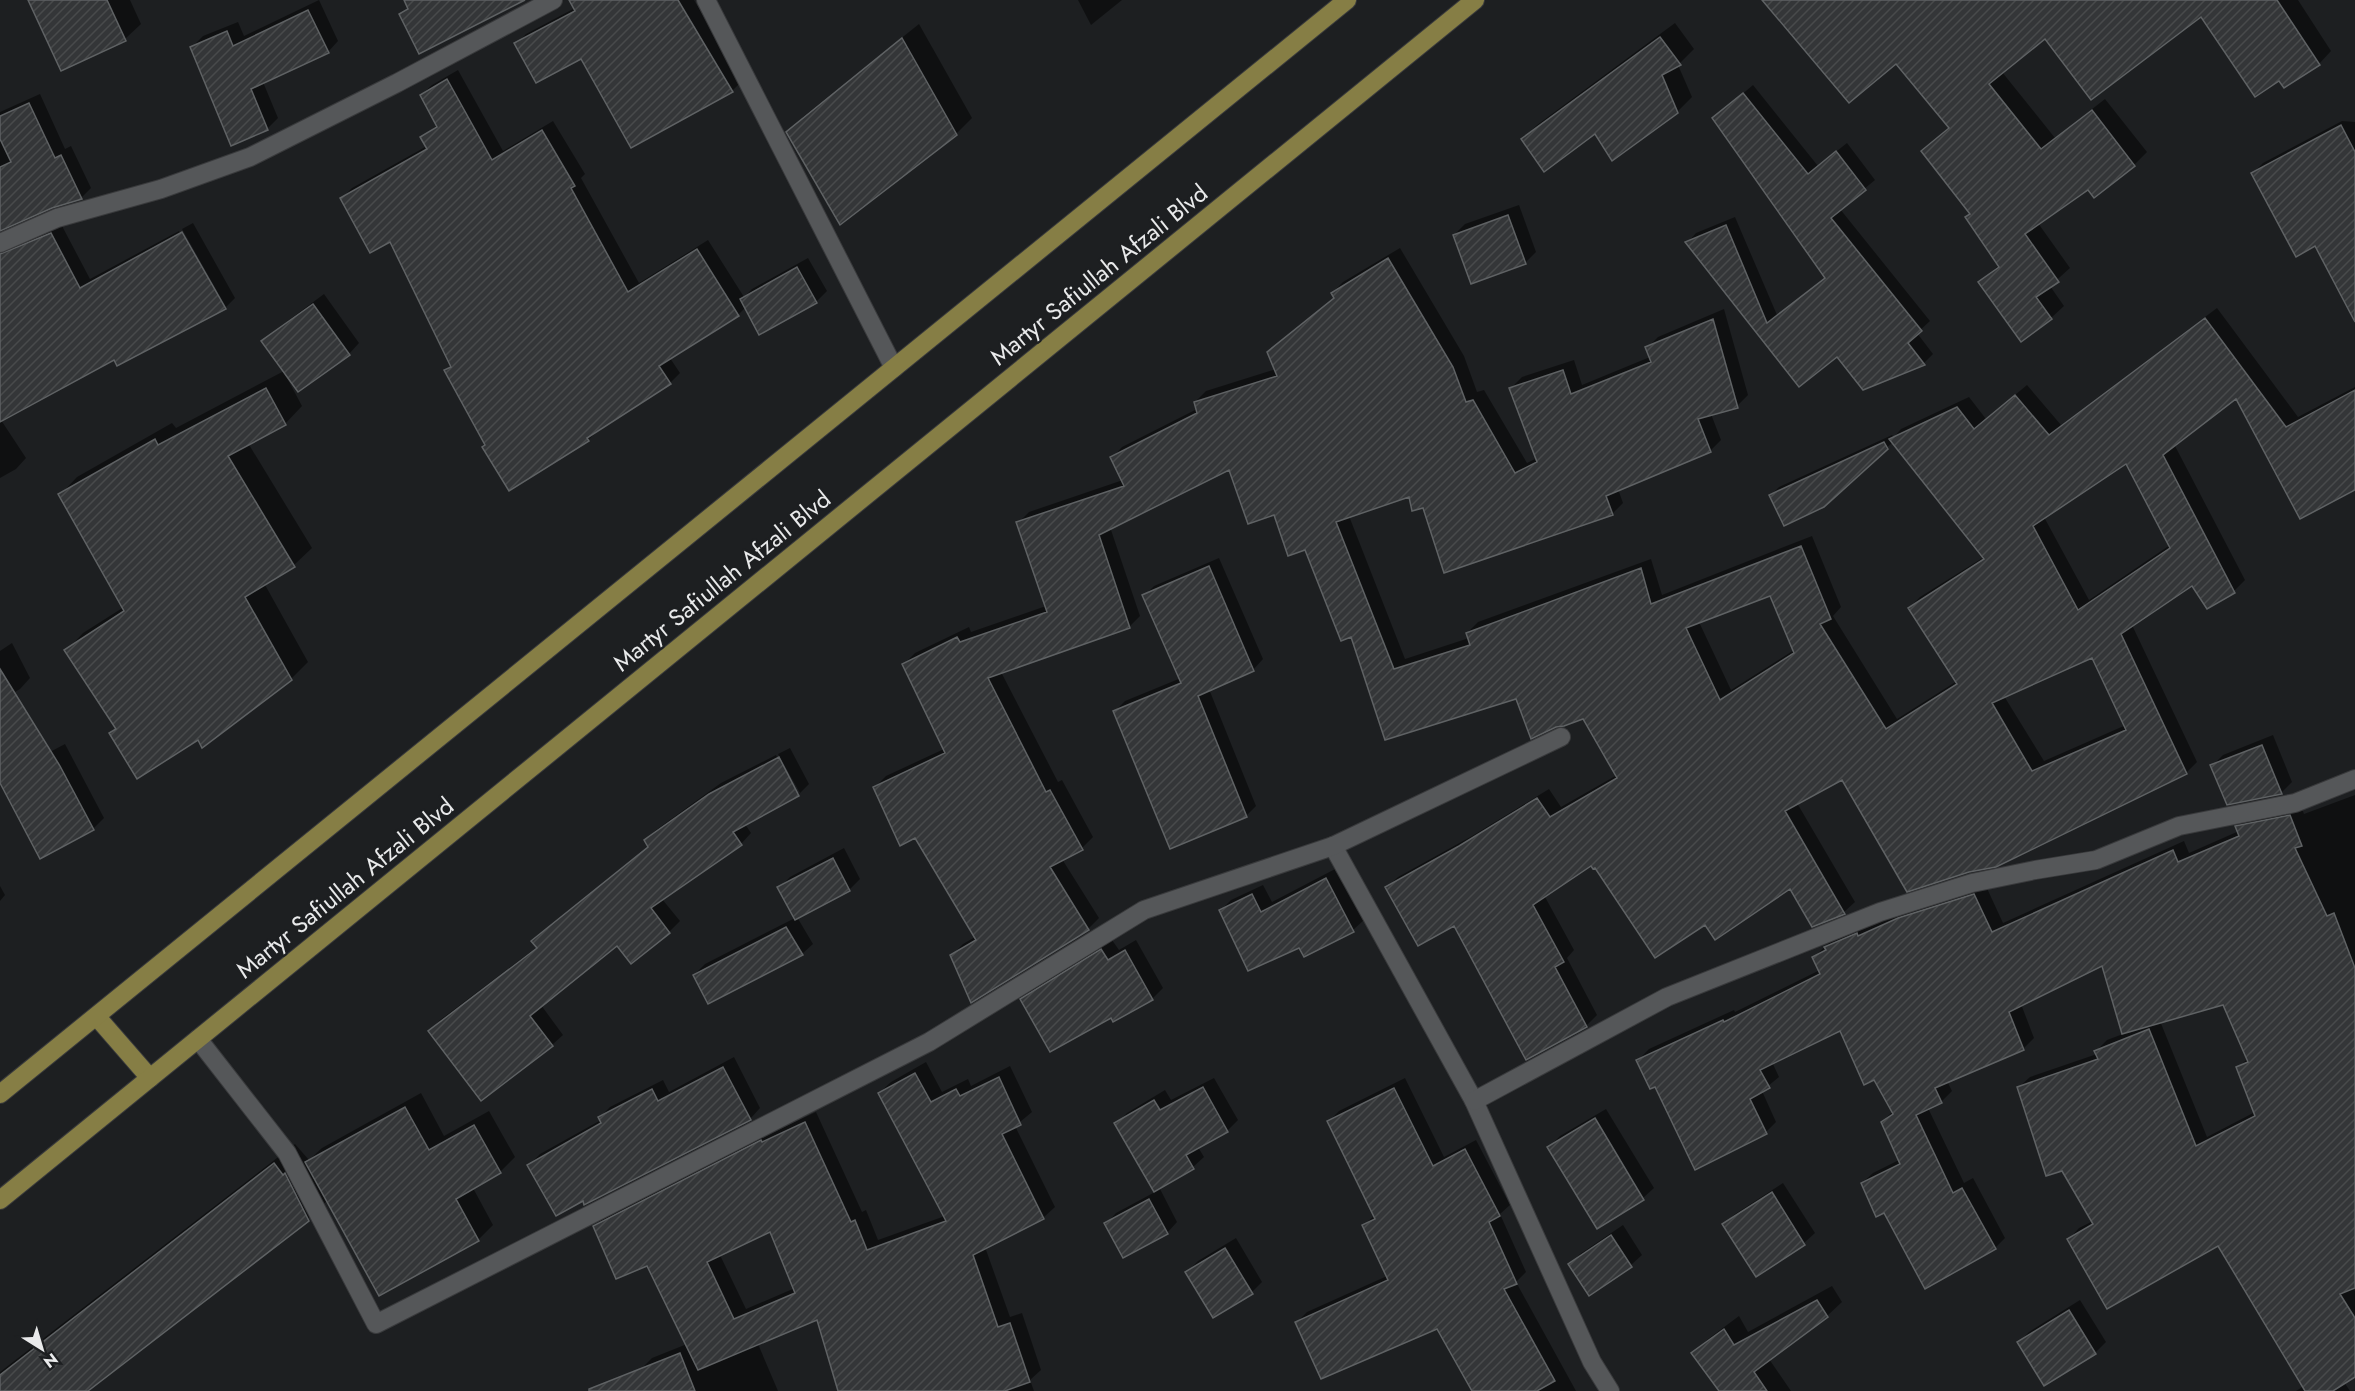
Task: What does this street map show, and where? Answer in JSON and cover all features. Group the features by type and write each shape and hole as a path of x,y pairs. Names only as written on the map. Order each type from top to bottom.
{"main road":[{"path":"0,1094 1347,0"},
{"name":"Martyr Safiullah Afzali Blvd","path":"0,1200 1475,0"},
{"path":"97,1017 150,1078"}],"street":[{"path":"0,243 57,218 161,189 250,157 397,83 553,0"},
{"path":"706,0 894,368"},
{"path":"198,1039 286,1153 376,1324 929,1042 1144,910 1333,846 1560,737"},
{"path":"1474,1101 1667,997 1880,912 1972,883 2097,860 2179,826 2295,803 2355,779"},
{"path":"1333,846 1474,1101 1592,1362 1610,1391"}],"building":[{"path":"28,0 107,0 126,41 61,71"},
{"path":"404,0 525,0 419,54 399,14 408,9"},
{"path":"569,0 678,0 733,92 631,148 581,59 536,83 514,43 575,11"},
{"path":"1762,0 2277,0 2320,65 2284,88 2279,81 2255,97 2201,17 2091,100 2045,39 1989,84 2041,149 2092,110 2135,166 2094,198 2088,190 2025,234 2059,282 2036,297 2052,319 2021,342 1978,282 1999,267 1965,217 1970,214 1921,151 1949,128 1896,64 1849,103"},
{"path":"308,10 329,53 251,89 268,130 231,146 190,47 227,31 233,46"},
{"path":"1660,37 1681,65 1662,75 1678,113 1612,161 1595,134 1544,172 1521,139"},
{"path":"902,38 957,135 840,225 786,132"},
{"path":"447,79 492,160 542,130 575,186 571,188 628,292 697,249 739,316 659,366 671,384 587,438 589,441 509,491 482,447 485,445 444,370 451,367 390,242 370,253 340,198 427,149 420,137 437,127 420,95"},
{"path":"1743,93 1808,174 1836,151 1866,190 1831,218 1922,331 1908,343 1925,365 1863,390 1837,357 1799,387 1685,242 1726,225 1767,323 1825,278 1712,118"},
{"path":"29,103 55,158 61,155 82,199 52,208 0,231 0,167 11,162 0,139 0,116"},
{"path":"2341,125 2355,152 2355,322 2315,246 2296,257 2251,173"},
{"path":"1508,215 1526,264 1471,284 1453,235"},
{"path":"182,232 226,309 117,366 114,360 0,422 0,254 51,233 80,288"},
{"path":"1388,258 1453,367 1466,402 1473,400 1515,473 1537,462 1509,388 1563,370 1571,394 1651,362 1645,347 1713,319 1738,408 1698,419 1711,452 1606,496 1613,515 1444,573 1423,508 1412,511 1409,497 1336,522 1394,669 1470,645 1466,633 1641,568 1651,604 1801,546 1831,619 1820,624 1886,729 1957,684 1908,608 1984,559 1889,439 1957,407 1974,429 2015,395 2049,435 2205,318 2286,427 2355,390 2355,490 2300,519 2236,399 2163,455 2235,593 2207,609 2192,586 2121,634 2187,774 1996,867 1969,872 1907,892 1842,780 1785,811 1845,914 1812,927 1790,889 1715,940 1705,925 1655,958 1595,868 1591,866 1533,905 1564,962 1555,967 1587,1027 1526,1060 1454,926 1418,946 1385,887 1459,846 1537,798 1550,817 1617,778 1583,719 1556,727 1531,739 1516,699 1385,740 1351,637 1341,641 1305,550 1288,556 1274,515 1248,524 1229,470 1099,535 1130,628 988,678 1046,792 1050,790 1083,850 1050,867 1089,930 971,1003 950,955 976,940 915,838 900,846 873,787 945,753 902,664 957,637 960,642 1047,612 1016,522 1124,486 1110,457 1197,413 1194,402 1277,376 1267,352 1334,298 1331,293","holes":["2126,464 2170,548 2078,610 2033,526","1770,596 1794,653 1720,700 1686,628","2092,658 2126,730 2032,771 1992,703"]},
{"path":"797,267 817,303 759,335 740,299"},
{"path":"313,304 350,355 298,392 261,341"},
{"path":"266,388 286,425 228,456 295,567 245,597 292,680 202,748 198,740 137,779 109,733 116,729 64,650 124,611 58,494 155,439 158,445"},
{"path":"1884,442 1888,449 1824,507 1784,526 1769,495"},
{"path":"1209,566 1254,671 1198,696 1247,817 1170,849 1113,711 1181,683 1142,595"},
{"path":"0,669 60,766 94,830 40,859 0,783"},
{"path":"2262,745 2282,794 2227,805 2210,765"},
{"path":"779,757 799,796 733,832 742,845 651,908 670,933 631,964 617,946 530,1016 553,1046 481,1101 428,1031 537,948 531,941 648,847 644,840 709,794"},
{"path":"2290,815 2302,846 2295,848 2327,916 2334,913 2355,968 2355,1288 2340,1294 2355,1318 2355,1377 2333,1391 2305,1391 2218,1246 2107,1309 2067,1239 2093,1224 2062,1171 2046,1176 2017,1087 2098,1059 2094,1051 2149,1029 2196,1146 2255,1116 2236,1067 2248,1062 2223,1005 2122,1034 2102,966 2009,1012 2024,1050 1935,1088 1942,1103 1916,1115 1953,1193 1962,1188 1996,1249 1925,1289 1884,1213 1876,1217 1861,1183 1900,1164 1881,1122 1893,1114 1874,1080 1864,1085 1840,1031 1760,1070 1770,1088 1750,1099 1767,1134 1695,1170 1655,1087 1650,1089 1636,1060 1723,1020 1724,1022 1820,974 1812,957 1826,950 1824,947 1857,933 1858,936 1898,918 1974,894 1992,932 2173,850 2178,862 2239,836 2235,826"},
{"path":"833,858 850,891 795,920 777,887"},
{"path":"1326,878 1354,932 1304,957 1299,948 1248,971 1219,910 1252,894 1261,912"},
{"path":"786,927 803,955 708,1004 693,975"},
{"path":"1101,949 1108,960 1125,950 1153,1000 1113,1022 1111,1018 1050,1052 1020,999"},
{"path":"723,1067 751,1120 584,1205 583,1201 556,1216 527,1165 601,1123 598,1117 652,1089 658,1101"},
{"path":"915,1073 931,1102 956,1089 960,1096 999,1077 1021,1125 1002,1134 1044,1219 973,1255 998,1327 1010,1323 1030,1382 1005,1391 838,1391 817,1320 698,1370 647,1266 616,1279 593,1226 761,1140 762,1142 805,1122 851,1222 855,1220 867,1250 946,1221 878,1093","holes":["770,1232 795,1293 734,1319 707,1262"]},
{"path":"1203,1087 1228,1132 1186,1155 1194,1169 1154,1192 1114,1123 1154,1100 1160,1110"},
{"path":"1394,1088 1433,1166 1465,1149 1500,1216 1489,1222 1517,1284 1504,1289 1555,1381 1537,1391 1472,1391 1437,1329 1321,1379 1295,1322 1388,1280 1362,1225 1375,1219 1327,1121"},
{"path":"405,1107 429,1150 474,1125 501,1173 456,1199 479,1241 379,1296 305,1162"},
{"path":"1595,1118 1644,1200 1597,1229 1547,1147"},
{"path":"274,1163 283,1175 285,1173 309,1221 88,1391 0,1391 0,1375"},
{"path":"1772,1192 1805,1245 1756,1277 1722,1224"},
{"path":"1149,1199 1168,1234 1123,1258 1104,1223"},
{"path":"1611,1235 1632,1267 1589,1296 1568,1264"},
{"path":"1225,1248 1253,1294 1213,1318 1185,1272"},
{"path":"1817,1300 1828,1317 1754,1372 1767,1391 1719,1391 1691,1353 1724,1329 1734,1345"},
{"path":"2069,1310 2096,1354 2044,1386 2017,1342"},
{"path":"680,1353 695,1391 589,1391 589,1389"}]}
